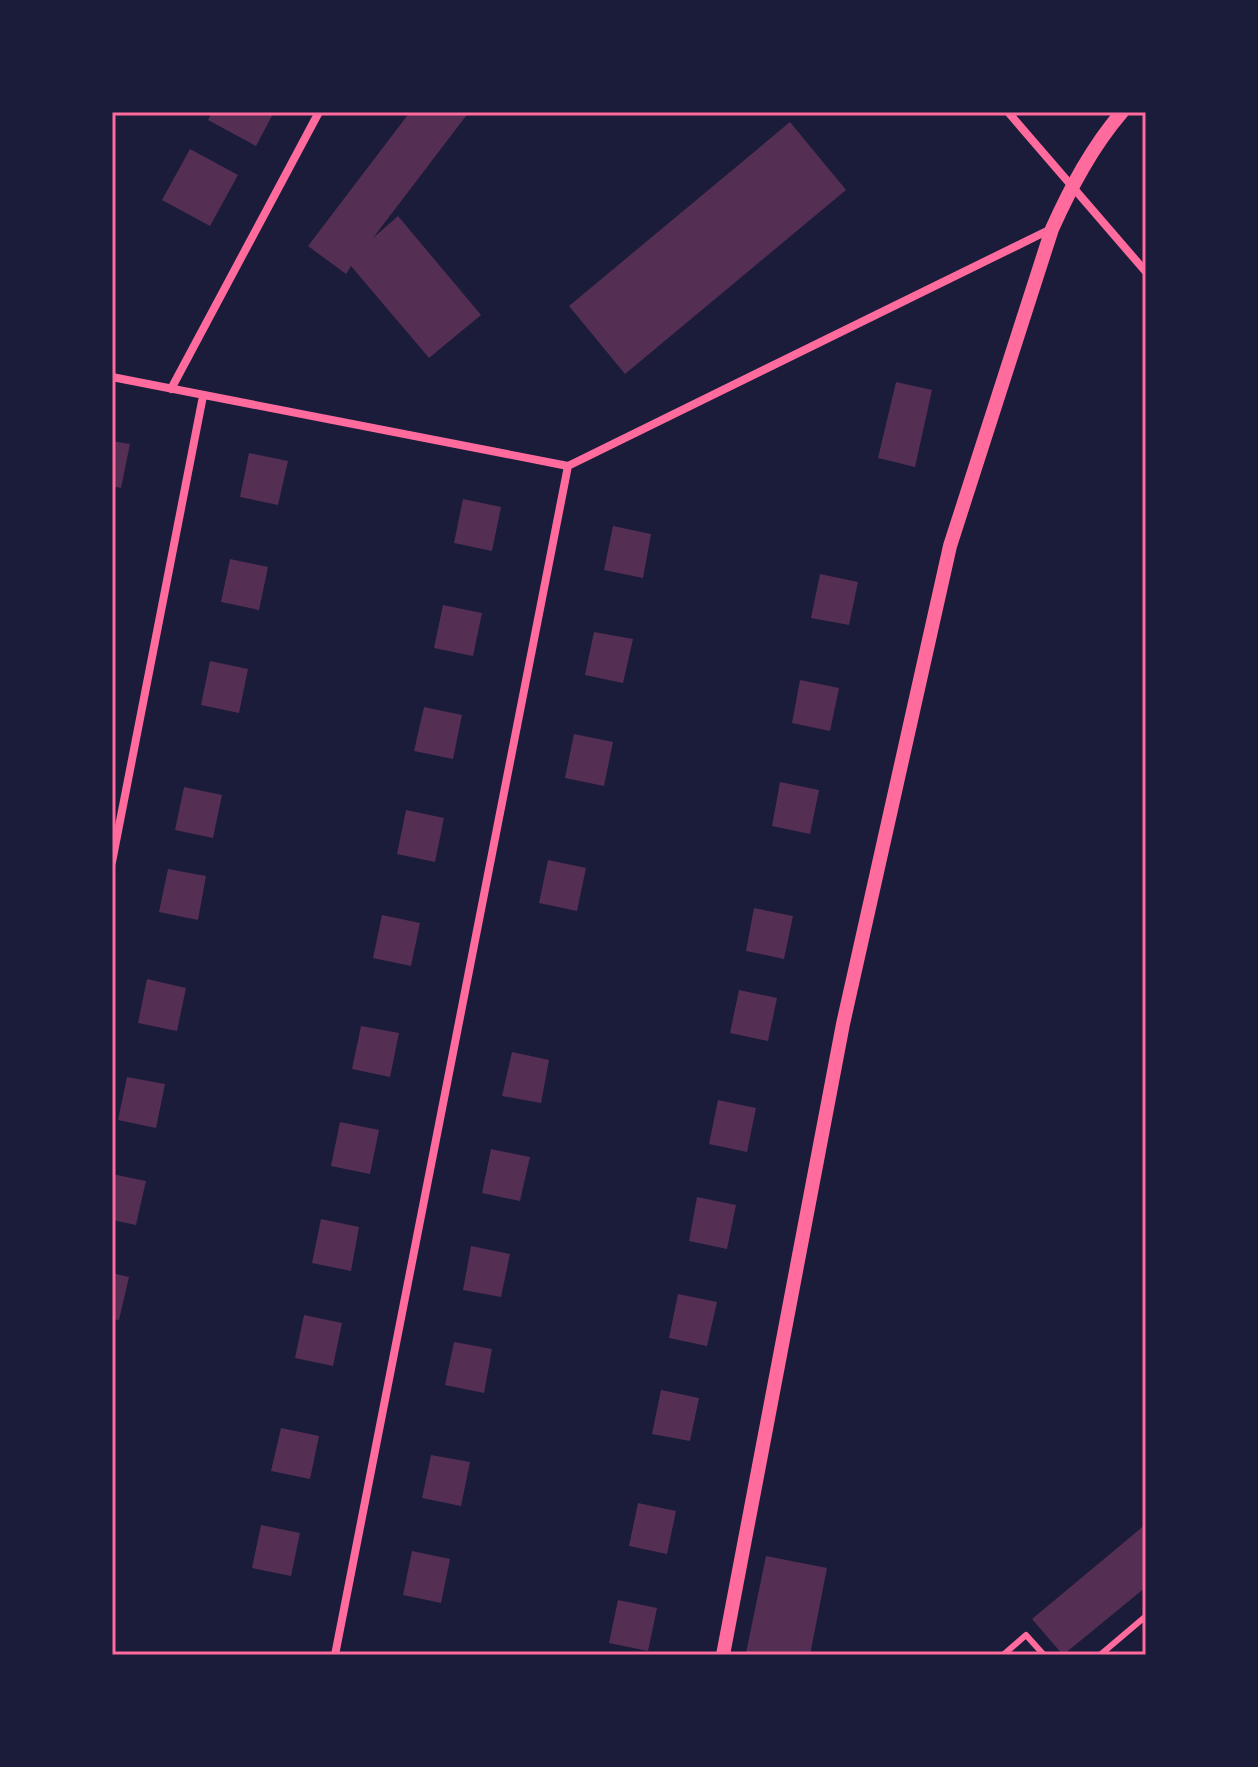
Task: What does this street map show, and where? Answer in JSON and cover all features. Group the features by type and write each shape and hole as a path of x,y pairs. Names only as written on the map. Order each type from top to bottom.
{"street":[{"path":"171,389 319,112"},
{"path":"1008,112 1146,272"},
{"path":"723,1655 843,1024 947,561 1052,229 1071,186 1104,133 1122,112"},
{"path":"112,377 568,466 1052,229"},
{"path":"112,862 203,396"},
{"path":"335,1655 568,466"}],"lane":[{"path":"1100,1655 1146,1616"},
{"path":"1003,1655 1026,1635 1044,1655"}],"building":[{"path":"212,112 274,112 256,146 208,120"},
{"path":"410,112 469,112 373,238 398,216 481,315 429,358 351,266 346,274 308,246"},
{"path":"790,122 846,190 625,374 569,306"},
{"path":"190,149 238,175 210,226 162,200"},
{"path":"896,382 932,390 915,467 878,458"},
{"path":"112,441 130,444 121,488 112,486"},
{"path":"249,453 288,461 278,505 240,497"},
{"path":"463,499 501,507 492,551 454,543"},
{"path":"613,526 651,534 643,578 604,570"},
{"path":"230,559 268,567 259,610 221,602"},
{"path":"820,574 858,582 849,625 811,618"},
{"path":"443,605 482,613 473,656 434,648"},
{"path":"594,632 633,639 623,683 585,675"},
{"path":"210,661 248,669 239,713 201,705"},
{"path":"800,680 839,688 830,731 792,723"},
{"path":"424,707 462,715 453,759 414,751"},
{"path":"574,734 613,742 604,786 565,778"},
{"path":"780,782 819,790 810,834 772,826"},
{"path":"184,787 222,795 213,838 175,830"},
{"path":"406,810 444,818 435,862 397,854"},
{"path":"548,860 586,868 577,911 539,903"},
{"path":"168,869 206,876 198,920 159,912"},
{"path":"754,908 793,916 784,959 746,951"},
{"path":"382,915 420,923 411,966 373,958"},
{"path":"147,979 186,988 177,1031 138,1023"},
{"path":"739,990 777,998 768,1041 730,1033"},
{"path":"361,1026 399,1033 390,1077 352,1069"},
{"path":"512,1052 549,1060 541,1103 502,1096"},
{"path":"127,1077 165,1084 156,1128 118,1120"},
{"path":"718,1100 756,1108 747,1152 709,1144"},
{"path":"340,1122 379,1130 370,1174 331,1166"},
{"path":"491,1149 530,1157 520,1201 482,1193"},
{"path":"112,1174 146,1181 136,1225 112,1220"},
{"path":"697,1197 736,1205 727,1249 689,1241"},
{"path":"321,1219 359,1227 351,1271 312,1263"},
{"path":"471,1246 510,1254 501,1297 463,1290"},
{"path":"112,1273 129,1277 119,1320 112,1319"},
{"path":"678,1294 717,1302 707,1346 669,1338"},
{"path":"304,1315 342,1323 333,1366 295,1358"},
{"path":"454,1342 492,1349 484,1393 445,1385"},
{"path":"661,1390 699,1398 690,1441 652,1434"},
{"path":"281,1428 319,1436 310,1479 271,1471"},
{"path":"431,1455 470,1462 461,1506 422,1498"},
{"path":"638,1503 676,1511 667,1554 629,1546"},
{"path":"1146,1524 1146,1587 1063,1655 1032,1619"},
{"path":"261,1525 300,1533 291,1576 252,1568"},
{"path":"412,1551 450,1559 441,1603 403,1595"},
{"path":"766,1556 827,1568 810,1655 746,1653"},
{"path":"618,1600 657,1608 648,1651 609,1643"}]}
